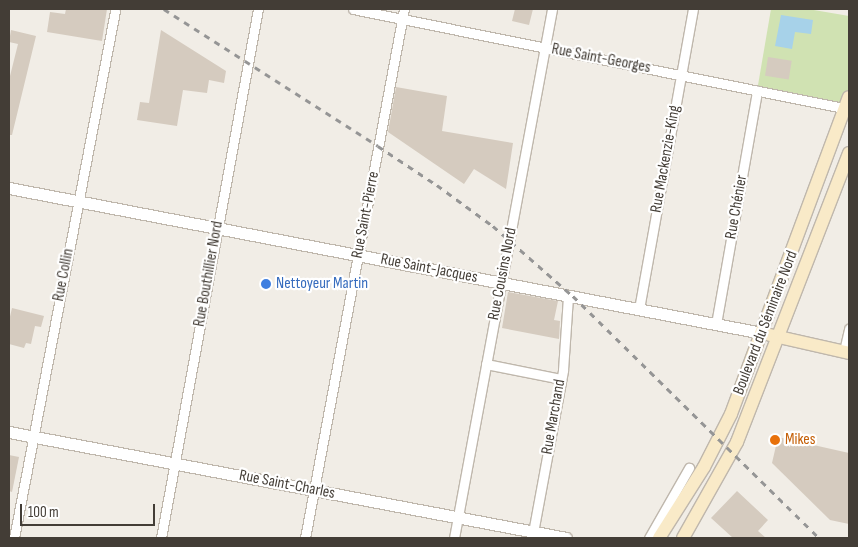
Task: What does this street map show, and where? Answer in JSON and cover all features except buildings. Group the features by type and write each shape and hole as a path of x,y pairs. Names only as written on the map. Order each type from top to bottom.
{"main road":[{"name":"Boulevard du Séminaire Nord","path":"659,538 704,467 731,414 848,105"},
{"name":"Boulevard du Séminaire Nord","path":"683,538 736,442 849,152"},
{"name":"Rue Saint-Jacques","path":"762,333 847,352"}],"street":[{"name":"Rue Bouthillier Nord","path":"161,538 258,9"},
{"name":"Rue Saint-Georges","path":"353,9 757,91 848,105"},
{"name":"Rue Saint-Pierre","path":"304,538 404,9"},
{"name":"Rue Cousins Nord","path":"454,538 552,9"},
{"name":"Rue Mackenzie-King","path":"640,310 693,9"},
{"name":"Rue Collin","path":"14,538 114,11"},
{"name":"Rue Chénier","path":"716,324 757,91"},
{"name":"Rue Saint-Jacques","path":"9,188 762,333"},
{"name":"Rue Marchand","path":"533,535 561,379 568,296"},
{"path":"847,352 849,329"},
{"path":"486,364 561,379"},
{"name":"Rue Saint-Charles","path":"9,432 458,518 533,535 566,538"},
{"path":"649,538 689,468"}],"green space":[{"path":"771,9 808,9 849,16 849,97 845,108 757,91"}],"water":[{"path":"781,15 813,20 811,34 795,32 792,49 775,46"}],"railway":[{"path":"164,9 378,146 437,185 493,226 573,296 819,538"}],"place":[{"name":"Nettoyeur Martin","path":"266,284"},
{"name":"Mikes","path":"775,440"}]}
